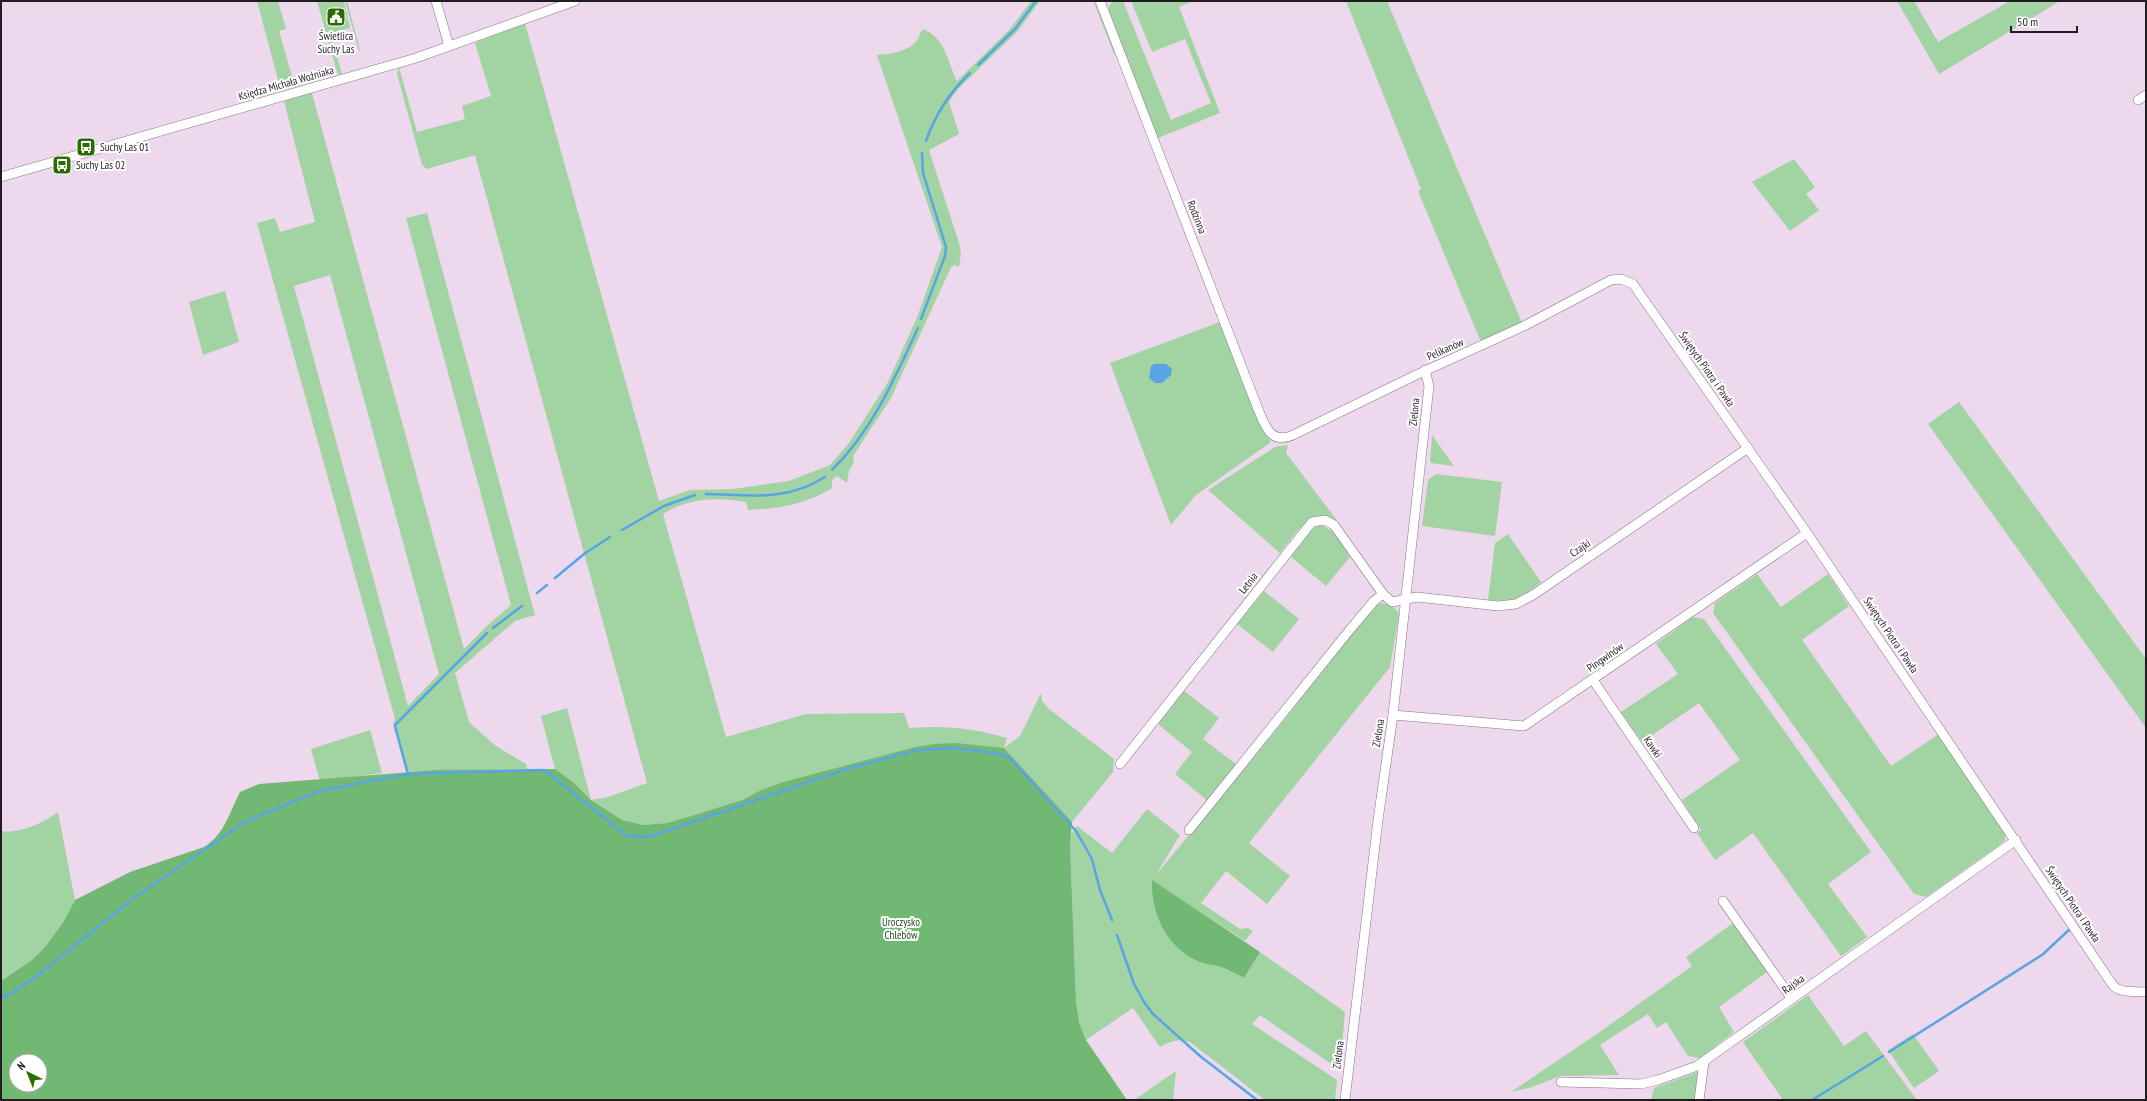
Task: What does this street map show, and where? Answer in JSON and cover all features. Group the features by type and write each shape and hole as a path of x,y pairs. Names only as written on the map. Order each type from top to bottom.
{"street":[{"path":"436,1 449,46"},
{"name":"Księdza Michała Woźniaka","path":"1,177 309,89 449,46 575,1"},
{"name":"Rodzinna","path":"1100,1 1258,409 1267,429 1277,438"},
{"path":"2138,100 2146,94"},
{"name":"Pelikanów","path":"1277,438 1293,435 1425,370 1524,326 1611,280 1621,278"},
{"name":"Świętych Piotra i Pawła","path":"1621,278 1633,284 1640,292 1807,533 2114,987 2121,990 2146,992"},
{"name":"Zielona","path":"1345,1100 1406,600 1429,386 1425,370"},
{"name":"Czajki","path":"1406,600 1417,597 1498,606 1516,604 1533,595 1748,448"},
{"name":"Letnia","path":"1120,764 1312,522 1320,519 1329,521 1334,525 1383,594"},
{"name":"Pingwinów","path":"1393,715 1524,726 1807,533"},
{"path":"1189,830 1374,601 1383,594 1392,602 1406,600"},
{"name":"Kawki","path":"1593,680 1694,828"},
{"name":"Rajska","path":"1561,1082 1641,1084 1684,1072 1704,1062 2016,840"},
{"path":"1723,901 1792,999"},
{"path":"1699,1100 1704,1062"}],"green space":[{"path":"257,1 278,1 286,29 279,31 295,87 281,91"},
{"path":"317,1 326,1 327,6 327,1 344,2 350,28 328,34 330,41 332,40 342,74 338,75"},
{"path":"345,1 347,1 361,54 358,48"},
{"path":"1031,1 1040,1 1017,32 958,89 949,102 959,134 929,150 959,243 961,253 959,267 955,265 951,267 891,398 853,456 854,463 849,470 847,483 837,476 832,480 832,488 802,502 781,507 748,510 746,502 713,499 683,505 663,514 726,737 806,714 904,713 909,728 946,727 983,732 1007,738 1004,748 915,747 783,782 761,790 742,800 667,823 642,825 622,820 591,800 608,797 647,783 475,155 427,169 422,165 397,74 399,67 417,132 465,119 462,106 491,96 475,43 525,23 659,501 690,490 733,489 789,481 830,465 849,443 888,382 918,315 942,247 877,55 904,50 917,40 923,29 936,38 941,44 957,81 1010,29"},
{"path":"1113,1 1123,1 1171,120 1211,103 1185,39 1152,52 1131,1 1194,1 1179,7 1220,113 1158,138 1109,12 1109,6"},
{"path":"1346,1 1387,1 1522,323 1481,342 1418,191 1421,189"},
{"path":"1897,1 1914,1 1938,42 2010,1 2060,1 1939,74"},
{"path":"1091,3 1098,5 1116,53 1114,54 1095,5"},
{"path":"312,93 464,649 511,605 406,218 427,213 535,615 515,621 455,673 469,722 496,746 526,764 527,769 406,772 393,724 395,719 257,223 275,218 280,232 315,222 284,101","holes":["330,275 439,674 408,706 294,286"]},
{"path":"1794,159 1815,187 1806,194 1819,210 1790,231 1752,182"},
{"path":"225,291 239,342 203,355 189,302"},
{"path":"1220,322 1262,428 1271,442 1196,495 1171,525 1110,363"},
{"path":"1959,402 2146,659 2146,728 1928,424"},
{"path":"1432,435 1454,466 1430,463"},
{"path":"1288,445 1286,453 1338,522 1324,516 1314,517 1297,531 1280,553 1208,490 1275,447"},
{"path":"1436,474 1502,482 1495,536 1422,526 1428,480"},
{"path":"1320,525 1330,530 1334,534 1350,557 1326,586 1291,557 1312,529"},
{"path":"1508,534 1541,582 1517,598 1511,600 1488,600 1495,543"},
{"path":"1757,574 1781,607 1828,574 1849,606 1802,640 1891,766 1939,734 2005,832 2005,840 1998,846 1926,897 1914,894 1713,613 1715,603"},
{"path":"1264,591 1299,619 1273,652 1237,624"},
{"path":"1382,603 1392,607 1399,615 1390,667 1249,843 1290,876 1267,904 1226,871 1201,903 1240,929 1248,928 1253,931 1245,941 1152,881 1201,963 1221,967 1244,978 1260,952 1345,1012 1340,1070 1260,1015 1252,1024 1337,1080 1335,1100 1265,1100 1190,1042 1182,1040 1174,1041 1160,1047 1133,1008 1086,1040 1079,1022 1076,1001 1070,844 1071,834 1077,826 1112,853 1147,809 1180,835 1155,876 1274,733 1369,612 1377,605"},
{"path":"1693,617 1704,619 1871,852 1828,884 1867,937 1841,956 1753,833 1715,860 1697,833 1701,830 1682,800 1740,760 1699,703 1642,742 1621,712 1678,674 1656,644"},
{"path":"1184,691 1219,718 1203,739 1237,765 1208,801 1175,774 1192,752 1158,724"},
{"path":"1041,693 1042,701 1049,709 1114,759 1113,772 1072,822 1004,748 1020,736"},
{"path":"567,708 591,800 573,782 555,769 541,716"},
{"path":"370,730 382,773 320,781 311,749"},
{"name":"Uroczysko Chlebów","path":"956,743 1004,748 1072,822 1070,844 1076,1001 1079,1022 1086,1040 1127,1100 1,1100 1,981 32,960 46,946 64,921 75,900 130,872 204,847 217,836 222,829 240,792 259,784 437,770 555,769 573,782 591,800 622,820 643,825 667,823 742,800 761,790 783,782 915,747"},
{"path":"58,812 75,900 64,921 46,946 32,960 1,981 1,831 15,831 31,827"},
{"path":"1152,880 1260,952 1244,978 1221,967 1200,962 1188,956 1178,948 1163,929 1158,918 1154,906"},
{"path":"1733,923 1767,972 1719,1007 1734,1032 1700,1058 1688,1056 1666,1022 1657,1028 1648,1014 1600,1045 1619,1075 1560,1076 1532,1087 1511,1092 1594,1036 1692,966 1686,957"},
{"path":"1808,995 1844,1046 1866,1031 1917,1100 1783,1100 1743,1042"},
{"path":"1913,1034 1939,1071 1914,1088 1888,1050"},
{"path":"1176,1071 1173,1100 1134,1100"},
{"path":"1698,1072 1696,1100 1651,1100 1654,1088"}],"water":[{"path":"1154,364 1166,364 1172,369 1171,375 1162,383 1155,383 1149,378 1151,366"}],"waterway":[{"path":"978,65 1015,29 1036,1"},
{"path":"926,141 944,104 970,73"},
{"path":"921,319 945,256 946,247 923,173 922,153"},
{"path":"832,470 846,455 871,421 891,385 918,328"},
{"path":"706,494 753,496 782,494 810,485 825,477"},
{"path":"622,530 664,506 695,495"},
{"path":"555,578 584,554 610,537"},
{"path":"537,593 547,585"},
{"path":"493,628 522,606"},
{"path":"408,774 395,726 396,724 487,633"},
{"path":"1,998 14,992 37,976 131,900 245,822 319,791 408,774 544,770 627,836 648,837 847,769 918,750 955,748 1001,754 1011,759 1076,831 1092,859 1100,890 1112,920"},
{"path":"1889,1052 2042,955 2070,929"},
{"path":"1117,935 1134,984 1153,1014 1200,1056 1257,1100"},
{"path":"1812,1100 1883,1056"}],"place":[{"name":"Świetlica Suchy Las","path":"336,17"},
{"name":"Suchy Las 01","path":"86,147"},
{"name":"Suchy Las 02","path":"62,165"}]}
